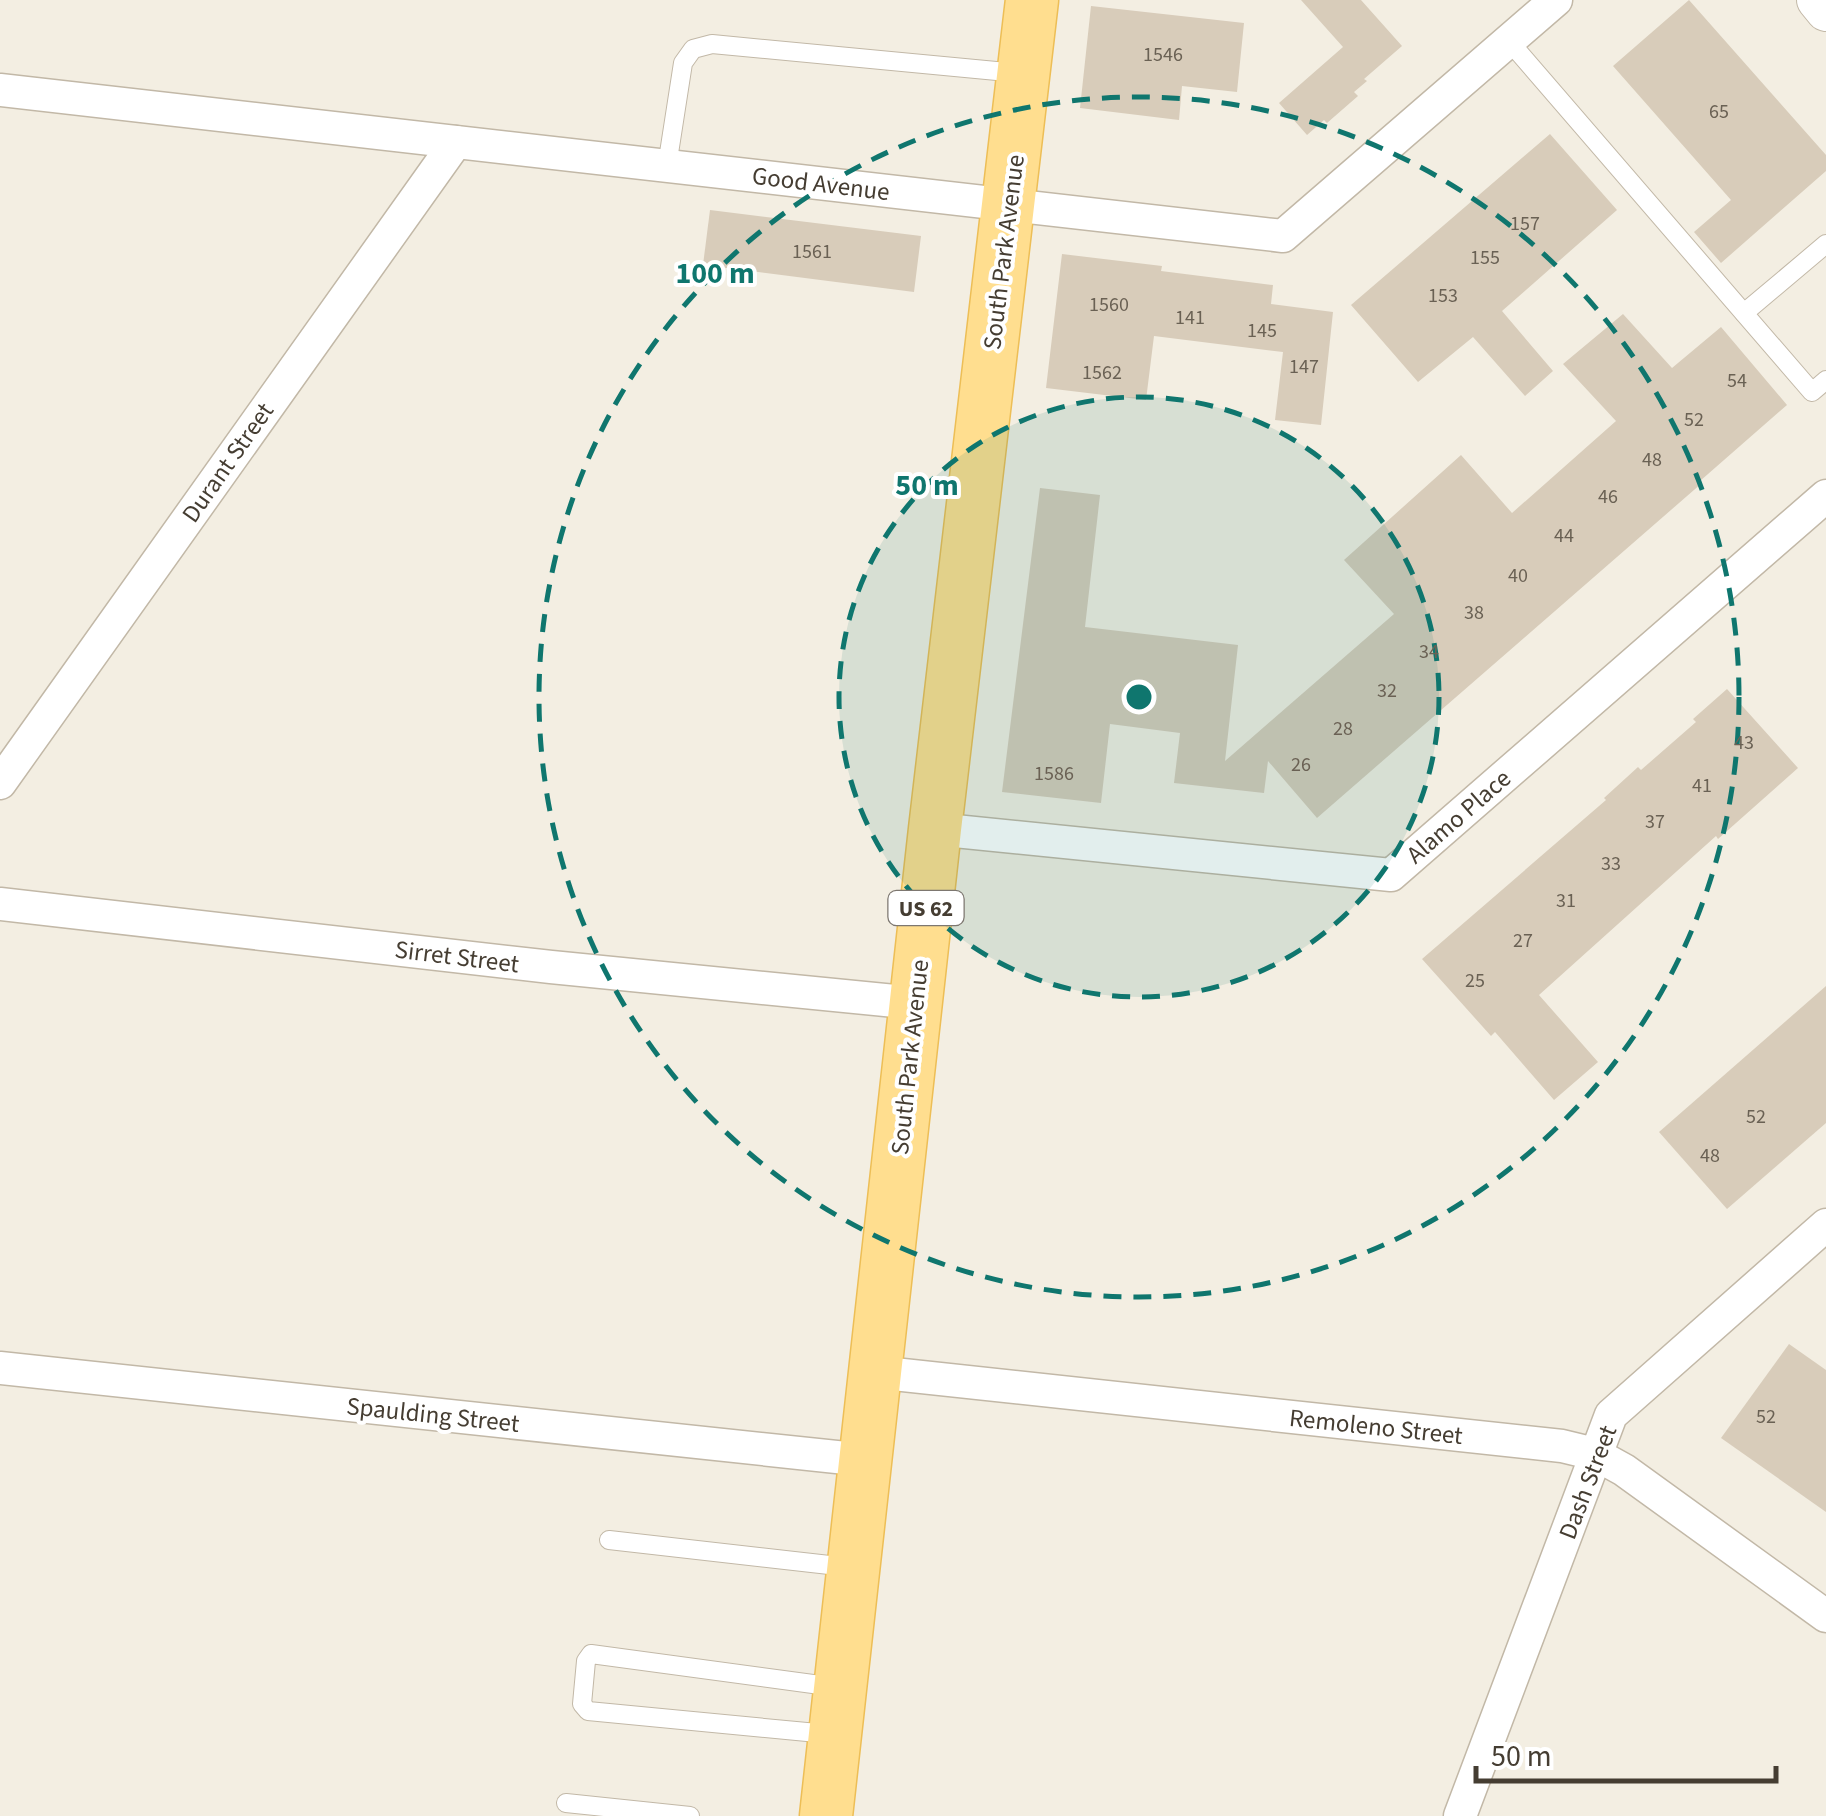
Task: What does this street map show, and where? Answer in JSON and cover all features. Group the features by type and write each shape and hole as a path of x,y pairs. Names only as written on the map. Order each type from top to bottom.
{"main road":[{"name":"South Park Avenue","path":"826,1816 915,1003 1032,0"}],"street":[{"name":"Good Avenue","path":"0,90 1283,236 1556,0"},
{"path":"1817,0 1826,11"},
{"name":"Durant Street","path":"0,783 456,142"},
{"name":"Alamo Place","path":"935,829 1391,875 1826,496"},
{"name":"Sirret Street","path":"0,904 551,967 915,1003"},
{"name":"Dash Street","path":"1460,1816 1611,1416 1826,1225"},
{"name":"Spaulding Street","path":"0,1368 865,1460"},
{"name":"Remoleno Street","path":"874,1372 1562,1446 1595,1454 1624,1470 1826,1616"}],"lane":[{"path":"1509,41 1812,392 1826,380"},
{"path":"667,166 682,63 693,49 712,44 1024,74"},
{"path":"1744,314 1826,244"},
{"path":"609,1540 854,1568"},
{"path":"591,1654 838,1711 588,1710 582,1704 586,1661 591,1654"},
{"path":"566,1803 690,1816"}],"building":[{"path":"1301,0 1361,0 1402,46 1364,79 1367,81 1354,92 1358,96 1307,135 1279,103 1343,47"},
{"path":"1689,0 1826,155 1826,171 1721,263 1694,232 1731,200 1613,66"},
{"path":"1091,6 1244,23 1237,92 1182,86 1179,120 1080,108"},
{"path":"1550,134 1617,210 1502,311 1553,371 1525,396 1473,337 1418,382 1351,305"},
{"path":"710,210 921,236 914,292 703,265"},
{"path":"1062,254 1273,285 1271,304 1333,312 1321,425 1275,420 1283,352 1154,336 1146,400 1046,388"},
{"path":"1623,314 1672,368 1721,327 1787,405 1317,818 1268,761 1264,793 1174,783 1180,733 1110,724 1101,803 1002,792 1040,488 1100,495 1085,627 1238,645 1225,761 1394,614 1344,560 1461,455 1512,513 1616,421 1563,364"},
{"path":"1727,689 1798,768 1539,995 1598,1062 1554,1100 1495,1032 1491,1036 1422,959 1606,800 1638,767 1641,770 1696,722 1693,719"},
{"path":"1826,986 1826,1123 1727,1209 1659,1132"},
{"path":"1789,1344 1826,1370 1826,1512 1721,1438"}]}
